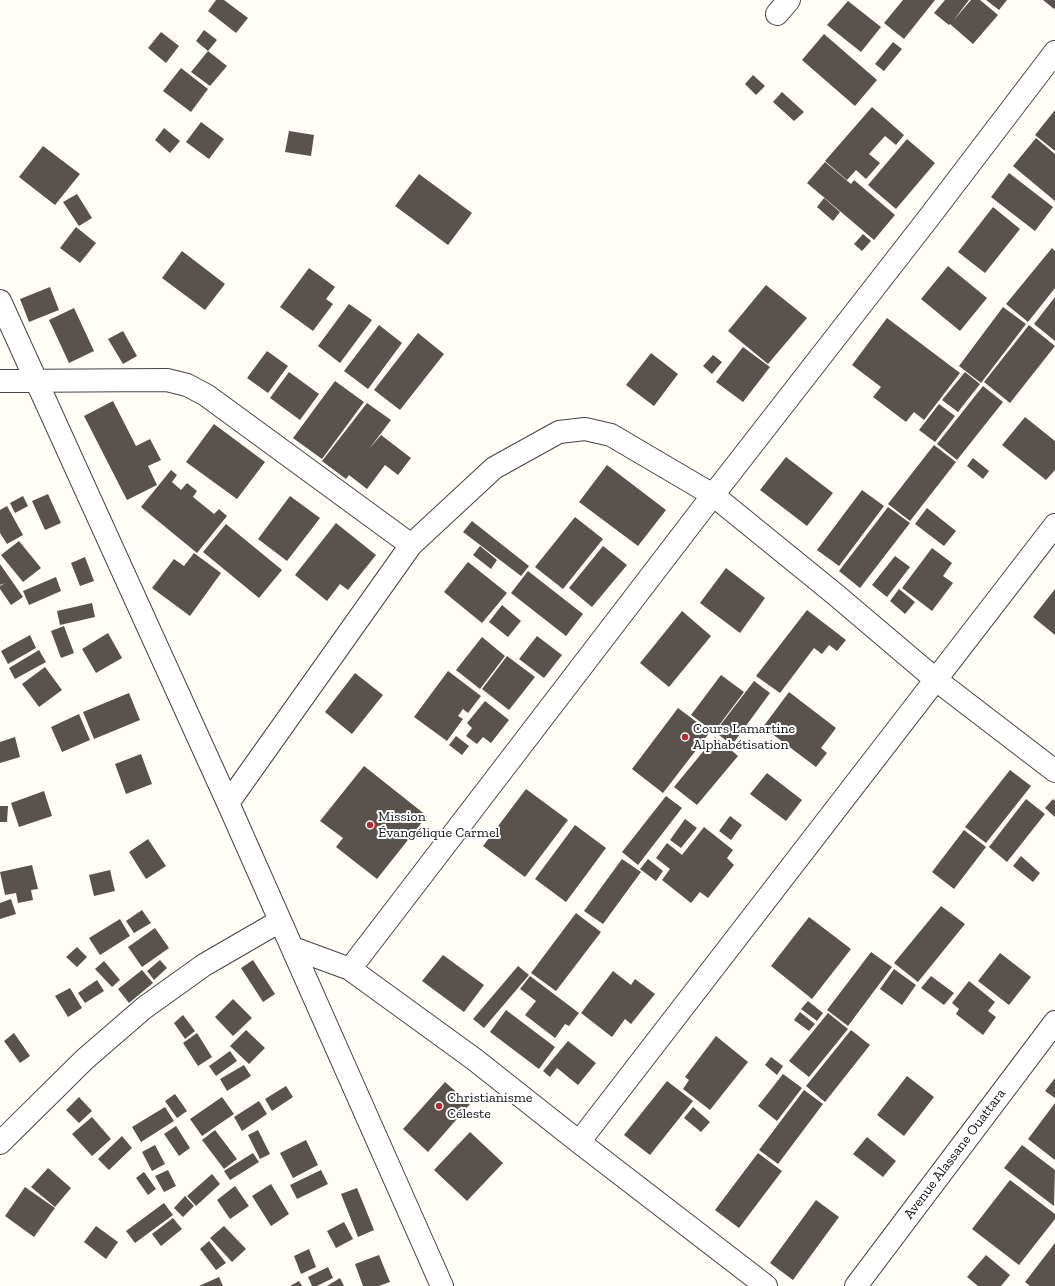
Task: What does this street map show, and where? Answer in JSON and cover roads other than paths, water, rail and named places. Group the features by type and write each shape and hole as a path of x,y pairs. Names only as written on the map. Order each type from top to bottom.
{"street":[{"path":"350,969 1055,52"},
{"path":"0,301 228,803 442,1286"},
{"path":"0,381 167,380 187,385 206,395 411,545"},
{"path":"228,803 411,545 494,468 559,432 585,430 611,435 713,495 836,595 935,679 1055,771"},
{"path":"579,1142 1055,525"},
{"path":"0,1143 85,1059 144,1008 204,965 280,921"},
{"path":"293,948 350,969 474,1059 766,1286"},
{"name":"Avenue Alassane Ouattara","path":"856,1286 1055,1022"}],"place":[{"name":"Cours Lamartine Alphabétisation","path":"685,737"},
{"name":"Mission Évangélique Carmel","path":"370,825"},
{"name":"Christianisme Céleste","path":"439,1106"}]}
